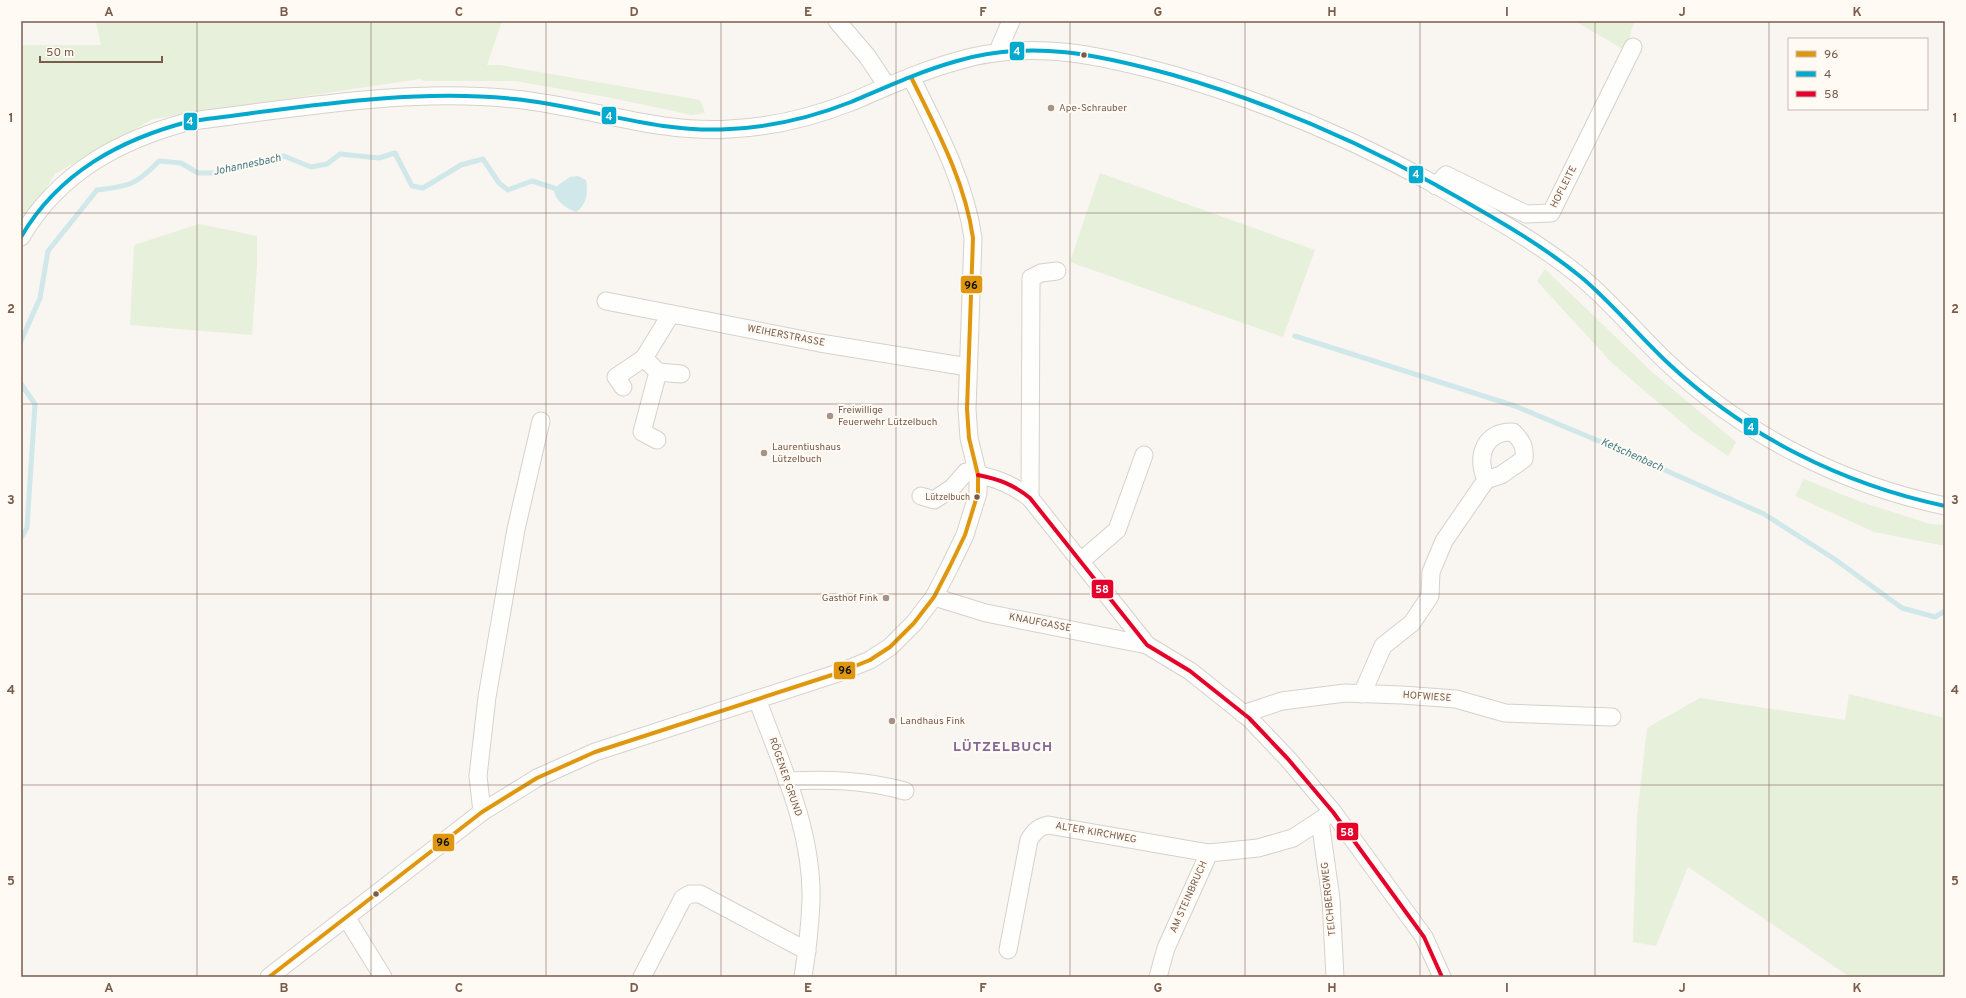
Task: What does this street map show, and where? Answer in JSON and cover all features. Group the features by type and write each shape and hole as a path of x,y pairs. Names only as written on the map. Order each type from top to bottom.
{"street":[{"path":"837,21 867,56 887,86"},
{"path":"998,51 1011,21"},
{"name":"HOFLEITE","path":"1436,186 1446,175 1526,214 1551,212 1633,47"},
{"path":"21,237 53,195 72,177 104,155 125,143 169,127 191,121 392,97 451,96 514,99 682,129 728,130 766,126 814,114 957,61 998,51 1058,50 1077,52 1124,62 1200,83 1290,114 1353,141 1436,186 1521,235 1568,266 1585,280 1668,364 1697,389 1755,431 1801,458 1869,485 1945,506"},
{"path":"268,977 482,812 537,778 595,752 838,673 870,660 890,647 914,623 934,597 965,535 978,493 978,474 969,438 968,367 973,238 971,223 954,170 911,77"},
{"path":"1030,498 1031,278 1042,273 1057,270"},
{"name":"WEIHERSTRASSE","path":"606,301 820,343 968,367"},
{"path":"623,387 616,377 644,358 671,314"},
{"path":"644,358 658,372 681,374"},
{"path":"657,440 642,432 658,372"},
{"path":"482,812 478,776 488,697 516,529 542,421"},
{"path":"1081,561 1117,530 1144,455"},
{"path":"921,496 934,500 952,488 966,472 998,479 1017,488 1030,498 1147,645 1190,671 1249,718 1288,759 1326,817 1424,937 1442,977"},
{"path":"1362,694 1383,646 1412,623 1430,596 1431,572 1444,541 1486,480"},
{"name":"KNAUFGASSE","path":"934,597 986,613 1147,645"},
{"name":"HOFWIESE","path":"1243,714 1282,701 1345,693 1456,699 1505,712 1612,717"},
{"name":"RÖGENER GRUND","path":"757,699 798,810 807,853 811,900 807,951 803,977"},
{"path":"787,781 824,779 856,780 905,790"},
{"name":"AM STEINBRUCH","path":"1158,977 1166,948 1209,853 1258,848 1293,838 1326,817"},
{"name":"TEICHBERGWEG","path":"1326,817 1335,977"},
{"name":"ALTER KIRCHWEG","path":"1008,950 1029,840 1036,830 1048,825 1209,853"},
{"path":"642,977 683,898 690,894 700,894 807,951"},
{"path":"346,917 383,977"}],"green space":[{"path":"96,21 502,21 487,65 500,65 700,100 705,113 692,115 607,97 515,81 424,81 420,79 153,119 55,174 21,228 21,45 101,45"},
{"path":"1575,21 1634,21 1626,51"},
{"path":"1100,173 1315,250 1283,337 1070,262"},
{"path":"199,224 257,236 257,265 252,335 130,325 134,245"},
{"path":"1545,269 1652,372 1736,442 1728,456 1692,431 1612,363 1537,281"},
{"path":"1804,479 1861,502 1930,524 1945,525 1945,546 1874,532 1795,496"},
{"path":"1849,694 1945,718 1945,977 1850,977 1688,867 1656,946 1633,942 1637,817 1647,728 1700,698 1845,720"}],"water":[{"path":"578,176 586,180 587,194 585,202 576,212 568,209 558,200 554,192 554,188 570,177"}],"waterway":[{"name":"Johannesbach","path":"21,341 40,298 48,251 97,190 132,183 138,180 159,161 181,163 198,173 217,173 284,156 311,167 327,164 340,154 379,158 395,153 412,186 423,188 461,165 483,159 499,183 508,190 532,181 554,188"},
{"name":"Ketschenbach","path":"1295,336 1515,406 1606,444 1764,514 1833,558 1902,608 1935,617 1945,611"},
{"name":"Johannesbach","path":"21,384 35,404 27,528 21,538"}],"transit line":[{"name":"4","path":"21,237 36,214 54,194 73,176 94,161 116,148 140,138 165,128 191,121 352,101 433,96 474,96 514,99 568,107 648,124 702,129 745,128 776,124 807,117 851,102 917,74 985,54 1039,50 1066,52 1119,61 1173,75 1242,97 1308,122 1404,168 1473,206 1547,251 1592,287 1669,364 1699,390 1763,435 1797,454 1869,485 1907,497 1945,506"},
{"name":"96","path":"269,977 482,812 537,778 595,752 838,673 870,660 890,647 914,623 934,597 965,535 978,493 978,475 969,438 967,409 973,238 969,217 956,175 939,135 911,77"},
{"name":"58","path":"978,475 993,478 1006,483 1018,489 1030,498 1147,645 1190,671 1249,718 1288,759 1333,812 1424,937 1442,977"}],"place":[{"name":"Ape-Schrauber","path":"1051,108"},
{"name":"Freiwillige Feuerwehr Lützelbuch","path":"830,416"},
{"name":"Laurentiushaus Lützelbuch","path":"764,453"},
{"name":"Lützelbuch","path":"977,497"},
{"name":"Gasthof Fink","path":"886,598"},
{"name":"Landhaus Fink","path":"892,721"}],"district":[{"name":"LÜTZELBUCH","path":"1003,747"}]}
